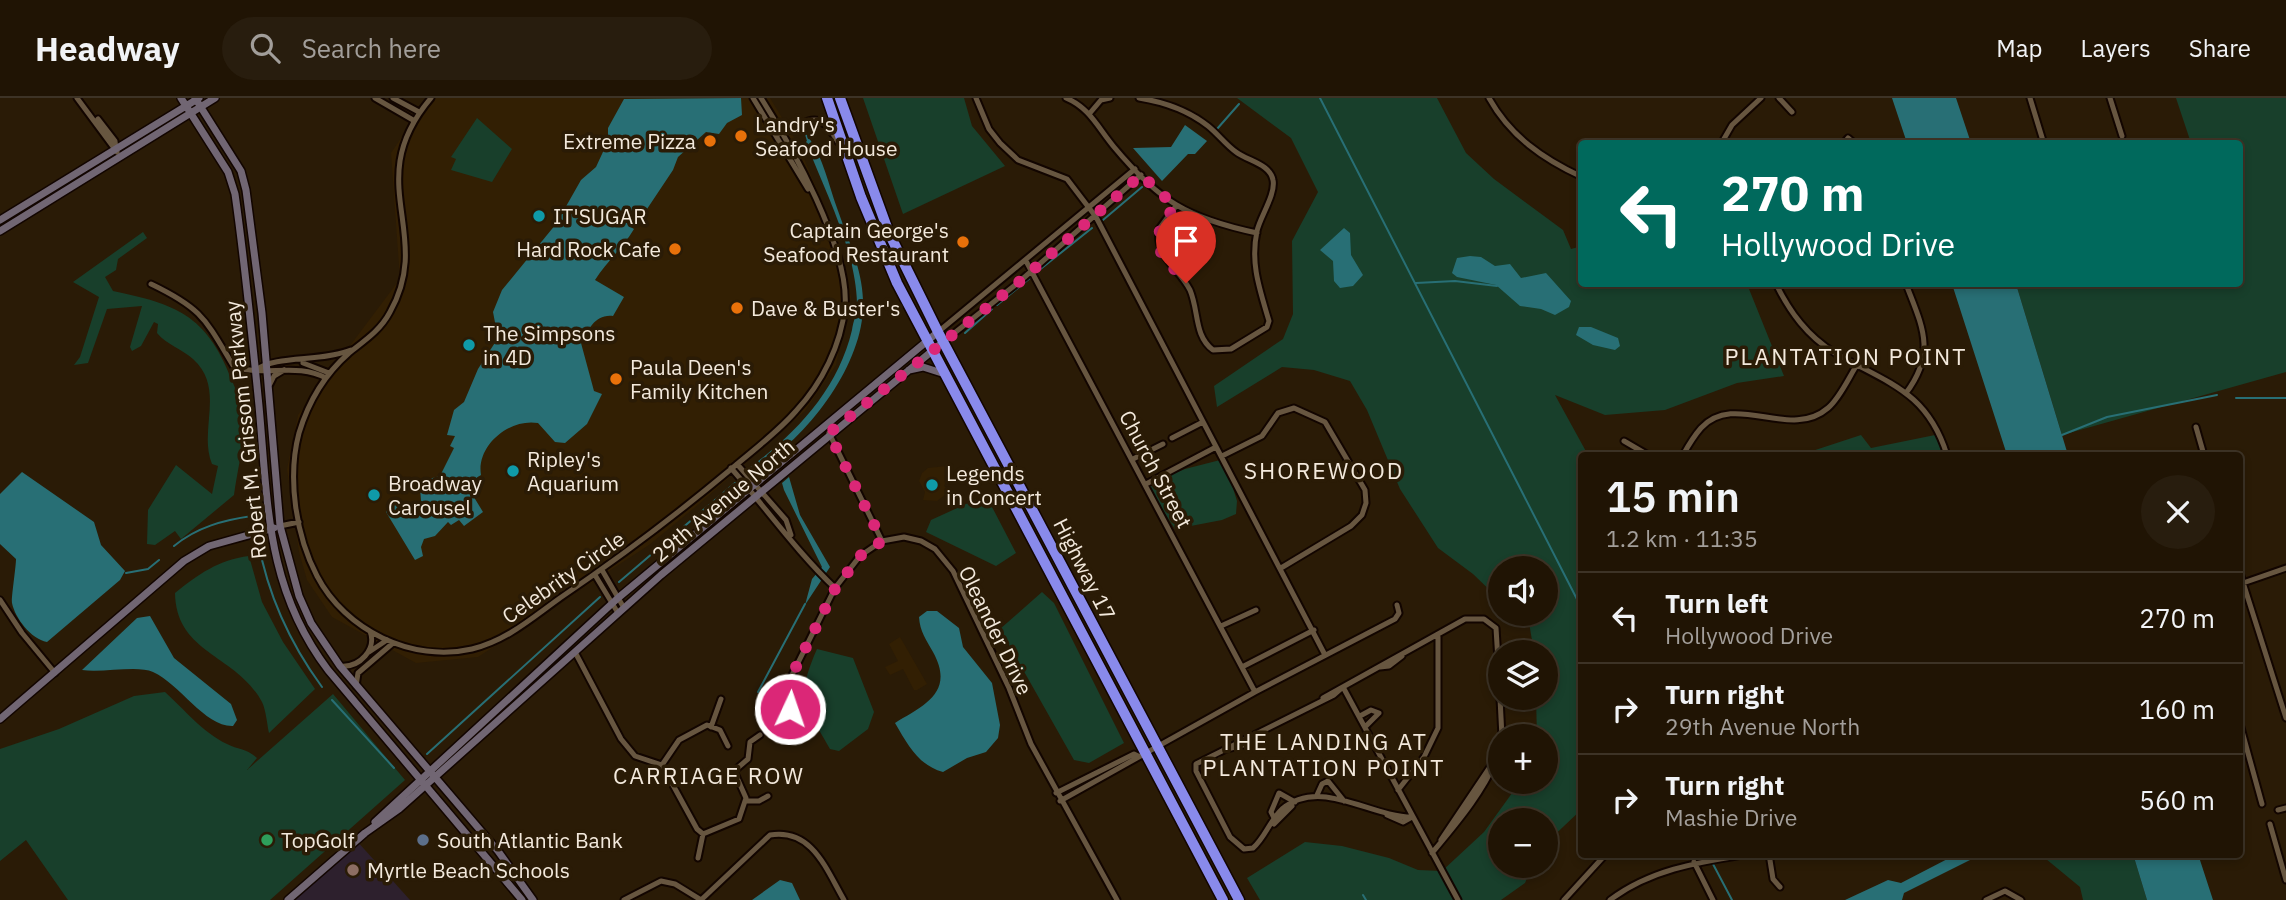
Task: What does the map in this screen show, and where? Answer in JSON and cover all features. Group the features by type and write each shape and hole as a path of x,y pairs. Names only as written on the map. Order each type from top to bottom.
{"highway":[{"name":"Highway 17","path":"827,98 845,153 897,283 1142,755 1223,900"},
{"name":"Highway 17","path":"841,98 889,233 940,337 1239,900"}],"main road":[{"name":"Robert M. Grissom Parkway","path":"181,98 228,172 235,194 270,528 281,582 308,641 328,670 522,900"},
{"path":"0,231 121,158 198,101 215,98"},
{"name":"Robert M. Grissom Parkway","path":"198,101 244,179 267,366 280,526 299,596 311,623 340,666 499,851 533,900"},
{"path":"0,220 116,150 188,111"},
{"name":"29th Avenue North","path":"288,900 423,781 428,770 615,601 752,486 940,337"},
{"name":"29th Avenue North","path":"423,781 434,778 621,611 902,372 929,345"},
{"path":"902,372 923,367 945,374"},
{"path":"0,719 184,561 209,545 280,526"}],"street":[{"path":"78,98 93,115 121,158"},
{"path":"375,98 414,120"},
{"path":"393,98 419,112"},
{"name":"Celebrity Circle","path":"431,98 414,120 402,146 397,180 407,246 404,281 387,318 328,376 308,409 297,446 294,484 299,522 312,566 331,600 349,618 370,631 390,641 432,652 478,648 526,625 657,530 780,428 811,392 833,353 840,331 845,306 842,278 812,194 761,98"},
{"name":"Celebrity Circle","path":"753,98 779,133"},
{"path":"976,98 989,129 1017,160 1067,179 1096,217 1325,655"},
{"path":"1066,98 1090,113 1106,137 1135,169 1175,206 1216,224 1257,233"},
{"path":"1090,113 1101,100 1110,98"},
{"path":"1139,98 1161,101 1208,125 1236,152 1267,169 1274,184 1257,233 1255,278 1269,321 1267,327 1231,349 1213,350 1200,336 1194,300 1186,283 1160,253 1157,240 1159,229 1175,206"},
{"path":"1489,98 1522,142 1578,175"},
{"path":"1723,140 1732,125 1760,98"},
{"path":"1779,98 1792,112"},
{"path":"2030,98 2044,140"},
{"path":"2110,98 2122,136"},
{"path":"779,133 806,120 821,120 830,128 845,153"},
{"name":"29th Avenue North","path":"940,337 1135,169"},
{"name":"29th Avenue North","path":"940,337 1033,269 1096,217 1141,175"},
{"name":"Church Street","path":"1026,261 1033,269 1255,692"},
{"path":"151,284 200,313 210,324 234,366 255,370 291,360 324,358 357,348"},
{"path":"1778,287 1790,312 1810,334 1834,352 1906,393 1930,415 1946,452"},
{"path":"1906,393 1918,377 1925,353 1921,325 1907,287"},
{"path":"291,360 317,366 328,376"},
{"path":"1685,452 1702,427 1730,413 1786,421 1803,421 1817,415 1829,407 1857,363"},
{"path":"267,366 284,370 309,370 328,376"},
{"path":"269,387 274,376 284,370"},
{"path":"1222,456 1262,436 1278,413 1294,408 1325,422 1365,490 1362,515 1351,526 1281,568"},
{"path":"1172,438 1203,422"},
{"path":"2196,427 2203,452"},
{"path":"800,733 790,709 792,675 835,589 860,556 882,541 829,433"},
{"path":"1624,441 1643,452"},
{"path":"1133,459 1163,444"},
{"path":"1146,484 1216,447"},
{"path":"737,464 816,570 835,589"},
{"path":"731,468 752,486"},
{"path":"280,526 299,522"},
{"name":"Oleander Drive","path":"882,541 904,537 921,541 935,549 953,571 1056,793 1117,900"},
{"path":"2243,584 2285,569 2286,577"},
{"path":"602,570 615,601"},
{"path":"595,575 621,611"},
{"path":"2243,587 2286,718"},
{"path":"0,600 22,633 55,673"},
{"path":"1060,801 1137,761 1157,746 1255,692 1395,620 1399,613 1397,605"},
{"path":"1221,626 1256,610"},
{"path":"1412,817 1387,815 1317,795 1283,808 1253,848 1244,849 1235,844 1196,771 1196,764 1320,702 1453,627 1470,620 1483,619 1496,628 1497,640"},
{"path":"1242,667 1314,630"},
{"path":"369,652 373,638 370,631"},
{"path":"1398,790 1424,757 1438,728 1438,636"},
{"path":"340,666 355,665 369,652 390,641"},
{"path":"356,685 358,673 390,641"},
{"path":"575,652 621,738 635,757 662,765 697,830 703,834"},
{"path":"1343,687 1458,900"},
{"path":"712,727 720,698"},
{"path":"1360,716 1371,710 1379,713 1365,727"},
{"path":"662,765 679,740 707,725 720,730 728,746"},
{"path":"703,834 739,819 746,801 734,771 745,763 750,742 760,735"},
{"path":"2243,735 2262,804"},
{"path":"1056,793 1134,754 1142,755"},
{"path":"1432,852 1440,843 1443,832 1465,806 1488,770"},
{"path":"1317,795 1322,784 1328,782 1344,801"},
{"path":"1275,820 1273,805 1279,793 1295,803"},
{"path":"746,801 759,801 768,796"},
{"path":"2278,810 2286,808"},
{"path":"2270,824 2286,880"},
{"path":"624,900 661,881 675,884 701,900 770,835 784,833 807,842 844,900"},
{"path":"698,858 703,834"},
{"path":"1564,900 1602,858"},
{"path":"1610,900 1645,879 1695,862 1722,858"},
{"path":"1770,858 1773,879 1780,887"},
{"path":"1695,862 1713,900"},
{"path":"1986,900 2005,891 2021,900"}],"shaded area":[{"path":"428,98 770,98 798,144 836,235 851,297 836,365 805,411 699,504 649,545 478,657 416,663 332,617 307,580 299,552 287,469 298,415 400,279 391,153"},
{"name":"Legends in Concert","path":"947,466 949,475 944,486 950,491 937,501 923,500 925,492 919,481 922,473 928,468"},
{"path":"900,637 927,684 917,690 914,690 903,669 890,675 885,667 898,661 889,644"},
{"name":"Myrtle Beach Schools","path":"356,840 410,900 288,900"}],"green space":[{"path":"863,98 964,98 972,126 1005,166 903,214"},
{"path":"1237,98 1437,98 1466,153 1494,179 1563,230 1571,249 1578,247 1578,287 1748,287 1784,376 1737,383 1665,410 1605,415 1555,395 1586,452 1578,452 1578,813 1558,832 1558,808 1501,808 1511,794 1558,794 1558,724 1537,724 1536,710 1558,710 1558,640 1532,640 1530,626 1558,626 1558,556 1488,556 1488,588 1438,548 1400,489 1367,410 1350,381 1314,370 1282,367 1217,407 1214,386 1283,339 1293,314 1292,241 1318,192 1291,138"},
{"path":"2176,98 2286,98 2286,372 2062,435 2017,287 2243,287 2243,140 2190,140"},
{"path":"477,118 512,149 492,182 451,170 456,159 451,157"},
{"path":"143,232 147,238 118,259 116,270 105,277 113,291 154,301 186,316 199,326 221,357 244,414 243,444 234,495 181,539 175,531 155,545 147,544 148,510 176,465 212,494 218,466 212,464 209,451 210,396 203,371 193,359 157,333 158,324 154,322 141,346 132,351 130,347 142,306 107,309 88,363 74,365 80,357 99,297 73,282"},
{"path":"1940,434 1946,452 1809,452 1861,435 1871,448"},
{"path":"1224,459 1237,501 1236,514 1222,520 1175,529 1146,484 1185,469"},
{"path":"977,499 991,505 1016,553 996,566 926,532 931,520"},
{"path":"249,556 262,602 283,642 315,689 269,733 262,702 251,686 196,642 185,629 178,613 175,593 209,569"},
{"path":"1042,592 1054,603 1124,743 1089,763 1074,760 1000,629"},
{"path":"817,649 853,658 874,712 868,729 839,751 830,749 806,701 806,679"},
{"path":"165,692 210,733 257,758 247,770 333,694 405,780 270,900 68,900 26,840 0,861 0,749 59,729 134,696"},
{"path":"1488,826 1488,878 1527,878 1525,883 1501,900 1260,900 1247,878 1305,842 1342,846 1389,858 1418,870 1442,871"},
{"path":"2045,858 2134,858 2147,900 2083,900 2080,887"}],"water":[{"path":"741,98 742,115 727,123 719,134 706,132 678,157 673,170 647,209 642,206 629,226 634,229 630,236 595,280 624,297 613,316 597,320 581,343 594,391 602,394 587,424 565,443 555,442 538,423 516,425 497,436 484,454 481,475 473,480 469,489 483,512 464,526 459,520 451,525 448,522 435,536 424,539 421,547 423,556 415,560 386,512 388,505 409,506 421,501 420,487 425,480 440,476 454,448 450,446 455,436 447,435 454,410 464,402 478,369 498,338 493,312 502,290 556,224 581,180 596,167 608,141 608,128 624,99"},
{"path":"1892,98 1956,98 1970,140 1906,140"},
{"path":"1185,125 1207,141 1195,154 1188,154 1162,181 1133,148 1171,147"},
{"path":"809,138 822,163 857,264 863,300 861,325 843,375 828,399 791,441 751,471 749,468 799,425 826,390 846,351 856,311 851,263 838,222 806,142"},
{"path":"1344,228 1350,233 1351,255 1363,275 1353,286 1340,288 1334,281 1333,261 1320,250"},
{"path":"1481,257 1495,266 1510,264 1521,278 1546,273 1571,301 1569,307 1555,315 1541,309 1520,306 1496,285 1457,277 1452,273 1457,258"},
{"path":"1953,287 2017,287 2067,452 2006,452"},
{"path":"1579,327 1591,327 1618,338 1620,346 1615,350 1593,345 1576,335"},
{"path":"22,472 94,522 101,545 125,571 120,580 47,642 35,637 16,615 12,600 16,559 0,544 0,494"},
{"path":"789,477 800,515 830,567 805,605 812,579 822,567 784,490 782,483"},
{"path":"927,611 937,611 959,628 963,647 992,683 1000,725 998,738 986,752 967,758 943,772 920,759 895,723 926,703 939,687 939,666 924,635 919,617"},
{"path":"150,616 174,658 231,704 237,720 233,726 212,720 153,672 139,669 82,670 137,618"},
{"path":"1949,858 1974,858 1904,893 1902,900 1845,900 1888,880 1901,883"},
{"path":"2134,858 2199,858 2213,900 2147,900"},
{"path":"780,880 792,883 800,900 752,900"}],"waterway":[{"path":"1320,98 1578,601"},
{"path":"1217,129 1239,104"},
{"path":"805,131 808,141"},
{"path":"1103,220 1142,187"},
{"path":"1038,271 1092,228"},
{"path":"997,305 1030,278"},
{"path":"1416,283 1455,281 1497,286"},
{"path":"965,333 992,309"},
{"path":"2062,435 2107,417 2217,395"},
{"path":"2236,398 2286,398"},
{"path":"619,582 735,483"},
{"path":"174,546 211,525 252,516 255,520"},
{"path":"258,541 281,618 299,653 322,687"},
{"path":"126,573 148,569 159,560"},
{"path":"427,754 600,597"},
{"path":"758,692 805,604"},
{"path":"332,700 394,768"},
{"path":"1713,864 1732,900"},
{"path":"1363,895 1366,900"}],"place":[{"name":"Landry's Seafood House","path":"741,136"},
{"name":"Extreme Pizza","path":"710,141"},
{"name":"IT'SUGAR","path":"539,216"},
{"name":"Captain George's Seafood Restaurant","path":"963,242"},
{"name":"Hard Rock Cafe","path":"675,249"},
{"name":"Dave & Buster's","path":"737,308"},
{"name":"The Simpsons in 4D","path":"469,345"},
{"name":"Paula Deen's Family Kitchen","path":"616,379"},
{"name":"Ripley's Aquarium","path":"513,471"},
{"name":"Legends in Concert","path":"932,485"},
{"name":"Broadway Carousel","path":"374,495"},
{"name":"TopGolf","path":"267,840"},
{"name":"South Atlantic Bank","path":"423,840"},
{"name":"Myrtle Beach Schools","path":"353,870"}],"district":[{"name":"PLANTATION POINT","path":"1846,356"},
{"name":"SHOREWOOD","path":"1324,470"},
{"name":"THE LANDING AT PLANTATION POINT","path":"1324,754"},
{"name":"CARRIAGE ROW","path":"709,775"}],"route":[{"path":"790,709 789,690 792,675 835,589 860,556 882,541 829,433 990,302 1019,282 1141,175 1175,206 1159,229 1157,240 1160,253 1186,283"}]}
